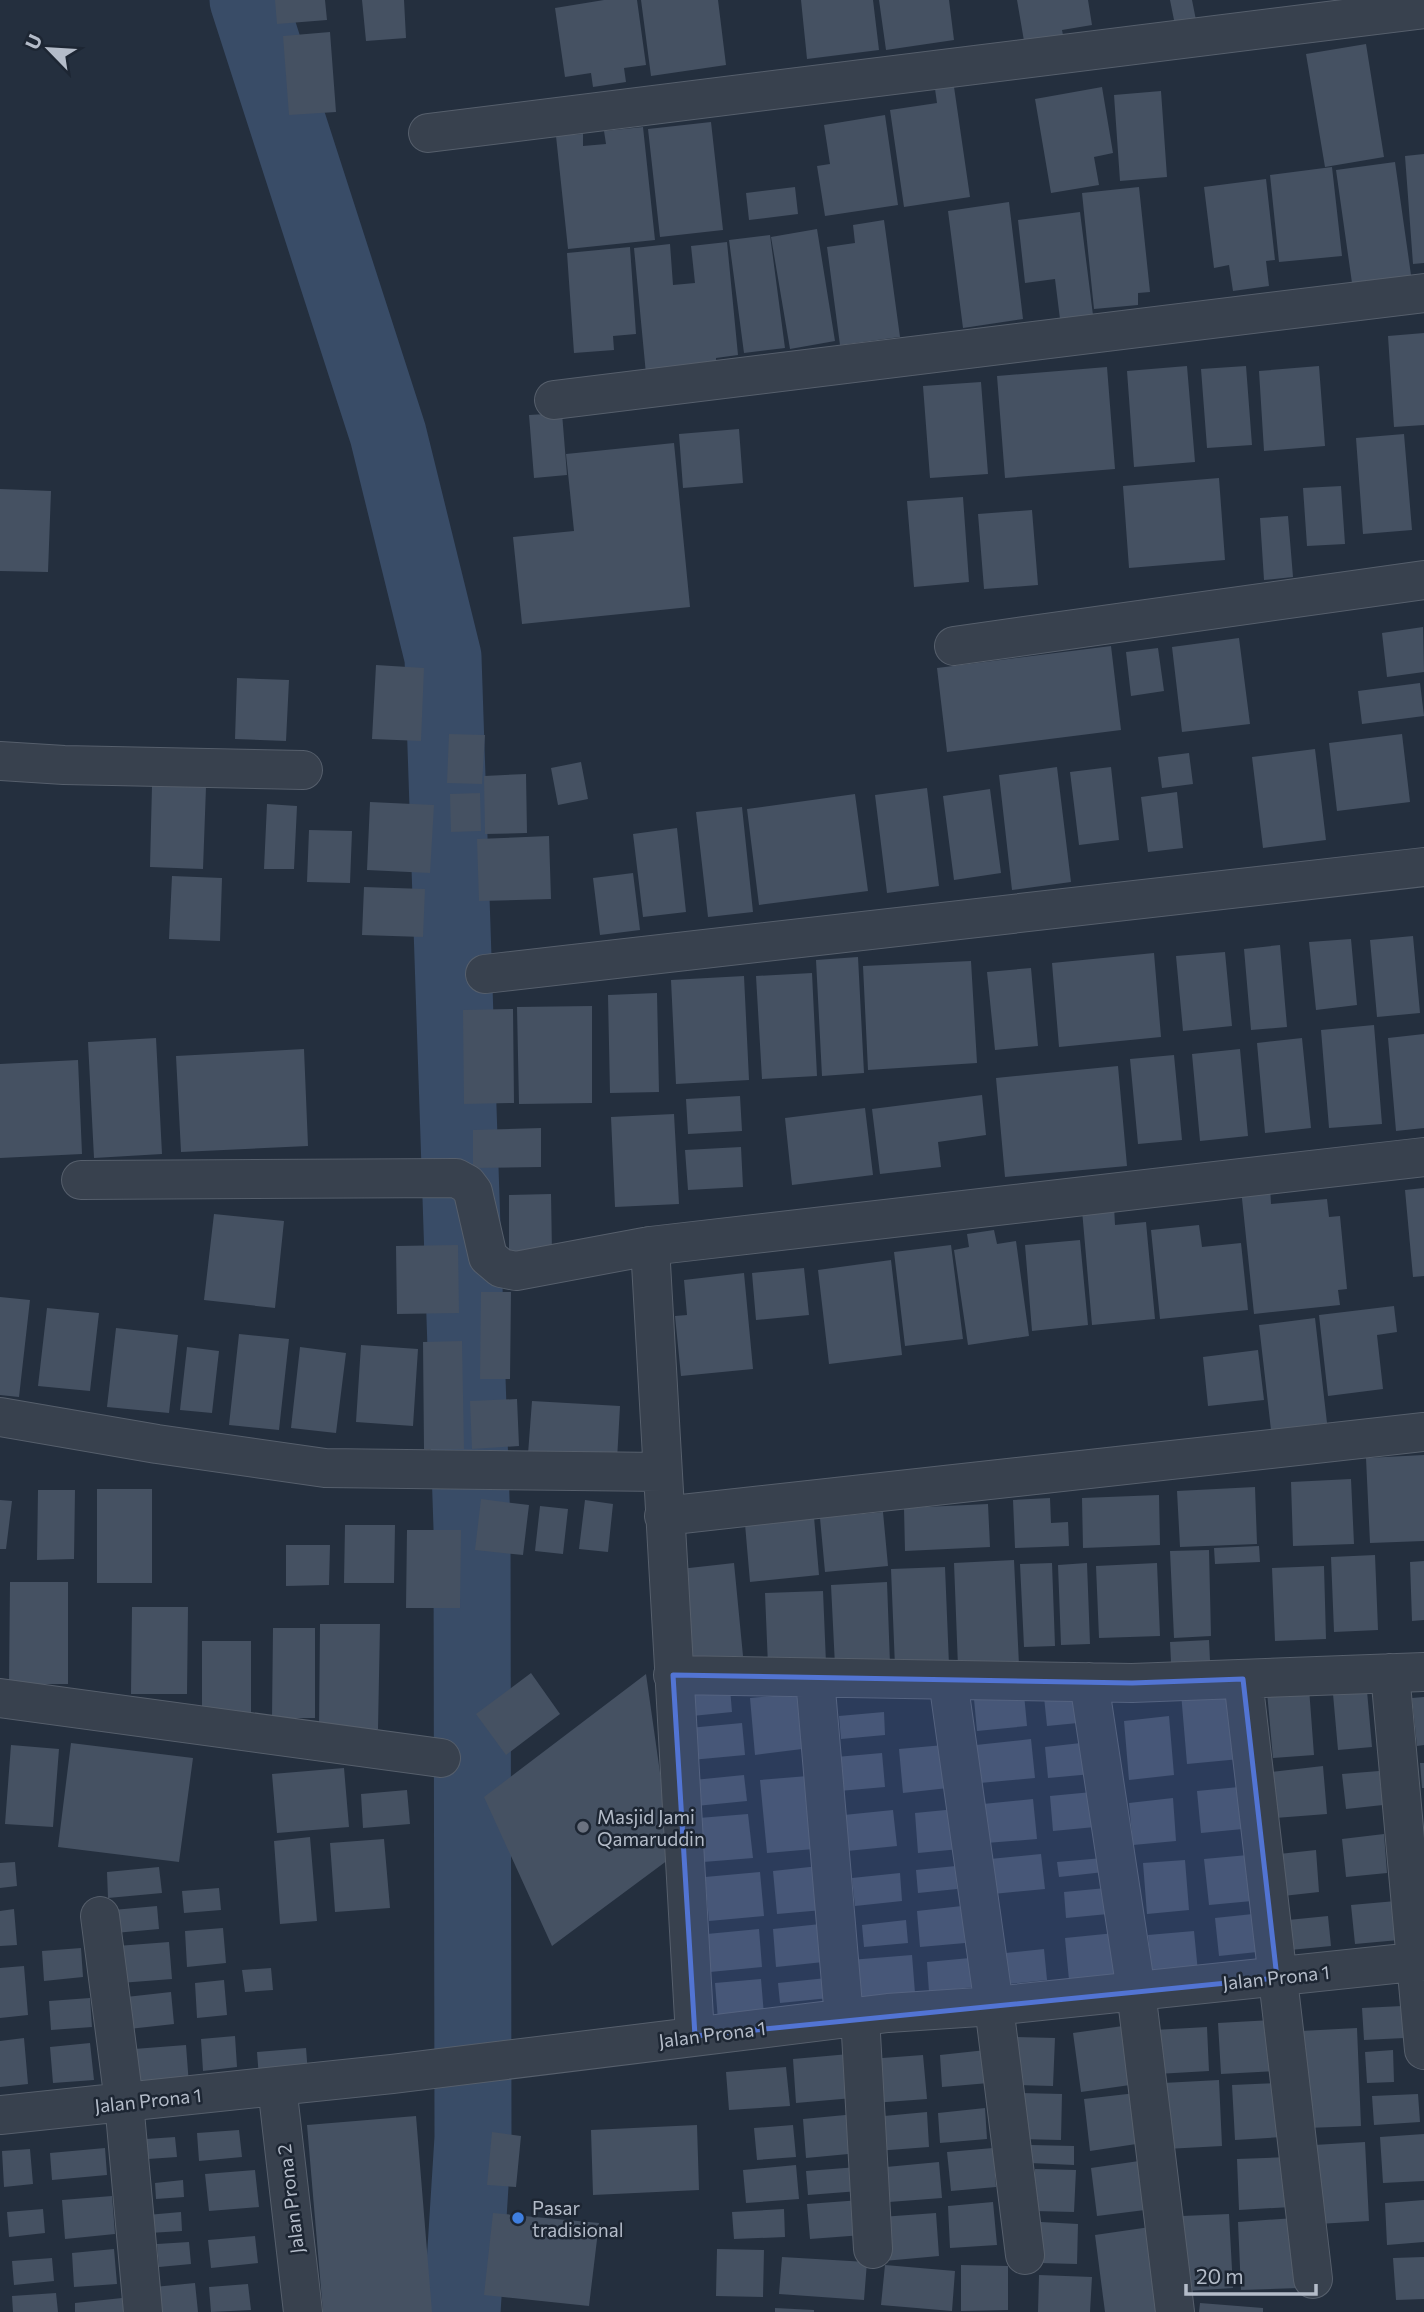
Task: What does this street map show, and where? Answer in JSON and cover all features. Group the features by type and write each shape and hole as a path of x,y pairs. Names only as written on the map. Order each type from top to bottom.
{"street":[{"path":"428,133 1424,9"},
{"path":"554,400 1424,293"},
{"path":"954,646 1424,580"},
{"path":"0,761 303,770"},
{"path":"485,974 1424,867"},
{"path":"81,1180 456,1178 467,1184 473,1192 488,1257 501,1268 516,1271 650,1246 1424,1157"},
{"path":"650,1246 695,2036"},
{"path":"0,1417 157,1444 325,1468 662,1472"},
{"path":"664,1516 1424,1432"},
{"path":"673,1675 1089,1682 1407,1672 1424,2050"},
{"path":"815,1678 852,2017 873,2249"},
{"path":"1243,1679 1313,2279"},
{"path":"948,1680 994,2006 1025,2255"},
{"path":"1089,1682 1136,1991 1175,2312"},
{"path":"0,1699 441,1758"},
{"path":"100,1916 124,2102 144,2312"},
{"name":"Jalan Prona 1","path":"0,2115 392,2074 852,2017 994,2006 1420,1961"},
{"name":"Jalan Prona 2","path":"277,2086 303,2312"}],"highlighted area":[{"path":"673,1675 1132,1683 1243,1679 1277,1978 695,2036"}],"building":[{"path":"275,0 325,0 327,20 277,24"},
{"path":"362,0 404,0 406,38 366,41"},
{"path":"604,0 637,0 646,65 624,68 626,82 593,87 591,73 565,77 555,8"},
{"path":"641,0 718,0 726,65 651,76"},
{"path":"801,0 873,0 879,50 807,59"},
{"path":"879,0 949,0 954,40 886,50"},
{"path":"1017,0 1088,0 1092,25 1062,30 1063,35 1024,41"},
{"path":"1170,0 1192,0 1196,20 1175,25"},
{"path":"330,32 336,112 289,115 283,36"},
{"path":"1366,44 1384,157 1325,167 1306,54"},
{"path":"953,80 970,197 904,207 890,110 937,103 934,82"},
{"path":"1102,87 1113,153 1094,157 1099,185 1051,193 1035,99"},
{"path":"1161,91 1167,177 1120,181 1114,95"},
{"path":"885,115 898,205 825,216 817,166 830,164 824,125"},
{"path":"711,122 723,230 660,237 648,129"},
{"path":"643,127 655,240 568,249 556,136 583,134 583,146 606,144 604,131"},
{"path":"1424,154 1424,263 1413,264 1405,156"},
{"path":"1395,162 1412,282 1353,290 1336,170"},
{"path":"1332,167 1342,256 1279,262 1270,175"},
{"path":"1266,179 1275,260 1266,261 1269,286 1233,291 1229,265 1214,268 1204,187"},
{"path":"795,187 798,214 749,220 746,193"},
{"path":"1139,187 1150,292 1138,293 1138,305 1094,309 1082,193"},
{"path":"1009,202 1023,319 963,328 948,211"},
{"path":"1080,212 1093,315 1060,319 1055,279 1025,283 1018,220"},
{"path":"884,220 900,337 840,345 827,247 855,243 853,225"},
{"path":"817,229 835,341 790,349 771,237"},
{"path":"770,235 785,348 744,353 729,240"},
{"path":"727,242 738,355 716,358 716,367 646,374 634,248 670,244 673,285 695,283 691,246"},
{"path":"630,247 636,334 613,336 614,350 574,353 567,253"},
{"path":"1424,333 1424,425 1394,427 1388,336"},
{"path":"1187,366 1195,462 1134,467 1127,371"},
{"path":"1246,366 1252,445 1207,448 1201,369"},
{"path":"1319,366 1325,446 1264,451 1259,371"},
{"path":"1107,367 1115,469 1005,478 997,376"},
{"path":"981,382 988,474 930,478 923,386"},
{"path":"562,413 567,475 534,478 529,415"},
{"path":"739,429 743,483 683,488 679,434"},
{"path":"1404,434 1412,530 1363,534 1356,438"},
{"path":"674,443 690,607 522,624 513,537 574,531 566,454"},
{"path":"1219,478 1225,560 1129,568 1123,486"},
{"path":"1341,486 1345,544 1307,546 1303,488"},
{"path":"0,489 51,491 48,572 0,571"},
{"path":"963,497 969,582 914,587 907,501"},
{"path":"1032,510 1038,585 984,589 978,514"},
{"path":"1288,516 1293,577 1264,580 1260,518"},
{"path":"1423,627 1424,672 1387,677 1382,633"},
{"path":"1239,638 1250,724 1182,732 1172,647"},
{"path":"1111,646 1121,730 947,752 937,668"},
{"path":"1158,648 1164,691 1131,696 1126,652"},
{"path":"376,665 424,668 421,741 372,739"},
{"path":"237,678 289,680 286,741 235,739"},
{"path":"1420,683 1424,716 1362,724 1358,691"},
{"path":"449,734 485,735 482,784 447,783"},
{"path":"1402,734 1410,802 1337,811 1329,743"},
{"path":"1315,749 1326,840 1263,848 1252,757"},
{"path":"1189,753 1193,784 1162,788 1158,757"},
{"path":"581,762 588,799 558,805 551,768"},
{"path":"1057,767 1071,882 1012,890 999,775"},
{"path":"1111,767 1119,840 1079,845 1070,772"},
{"path":"526,774 527,833 485,834 484,776"},
{"path":"152,786 206,787 203,869 150,867"},
{"path":"927,788 939,886 887,893 875,795"},
{"path":"990,789 1001,873 954,880 943,796"},
{"path":"1177,792 1183,848 1148,852 1141,797"},
{"path":"480,793 481,831 451,832 450,794"},
{"path":"855,794 868,891 759,905 747,809"},
{"path":"370,802 434,805 430,873 367,870"},
{"path":"267,804 297,806 294,869 264,869"},
{"path":"742,807 753,912 708,917 696,812"},
{"path":"677,828 686,912 643,917 633,834"},
{"path":"309,830 352,831 350,883 307,882"},
{"path":"549,836 551,899 479,901 477,839"},
{"path":"633,873 640,930 600,935 593,878"},
{"path":"172,876 222,878 220,941 169,939"},
{"path":"364,887 425,889 423,937 362,935"},
{"path":"1413,936 1420,1013 1377,1017 1370,940"},
{"path":"1351,939 1357,1005 1316,1010 1309,942"},
{"path":"1280,945 1287,1027 1251,1030 1244,949"},
{"path":"1225,952 1232,1026 1183,1031 1176,956"},
{"path":"1154,953 1161,1037 1059,1047 1052,963"},
{"path":"858,957 864,1073 822,1076 816,960"},
{"path":"971,961 977,1063 868,1070 863,966"},
{"path":"1031,968 1038,1046 995,1050 987,972"},
{"path":"812,973 817,1076 762,1079 756,976"},
{"path":"744,976 749,1080 676,1084 671,980"},
{"path":"657,993 659,1092 610,1093 608,995"},
{"path":"592,1006 592,1103 519,1104 517,1007"},
{"path":"513,1009 514,1103 464,1104 463,1010"},
{"path":"1374,1025 1382,1124 1329,1128 1321,1030"},
{"path":"1424,1034 1424,1128 1396,1131 1388,1038"},
{"path":"156,1038 162,1154 94,1158 88,1042"},
{"path":"1302,1038 1311,1128 1265,1133 1257,1043"},
{"path":"304,1049 308,1146 181,1152 176,1056"},
{"path":"1240,1049 1248,1136 1200,1141 1192,1054"},
{"path":"1174,1055 1182,1140 1138,1144 1130,1059"},
{"path":"78,1060 82,1154 0,1158 0,1064"},
{"path":"1118,1066 1127,1166 1005,1177 996,1078"},
{"path":"982,1095 986,1135 938,1142 941,1167 880,1174 872,1109"},
{"path":"740,1096 742,1131 688,1134 686,1099"},
{"path":"865,1108 873,1175 792,1185 785,1118"},
{"path":"674,1114 679,1204 615,1207 611,1117"},
{"path":"541,1128 541,1167 473,1168 473,1130"},
{"path":"741,1147 743,1187 688,1190 685,1150"},
{"path":"1270,1186 1271,1204 1327,1199 1329,1217 1340,1216 1347,1289 1338,1290 1340,1305 1254,1314 1241,1189"},
{"path":"1424,1188 1424,1276 1413,1277 1405,1190"},
{"path":"551,1194 552,1253 509,1254 509,1195"},
{"path":"1114,1206 1115,1225 1146,1222 1155,1319 1092,1325 1082,1210"},
{"path":"214,1214 284,1221 275,1308 204,1300"},
{"path":"1199,1225 1202,1247 1241,1243 1248,1310 1160,1319 1151,1230"},
{"path":"994,1230 997,1244 1016,1241 1029,1336 968,1345 954,1250 969,1247 967,1234"},
{"path":"1080,1240 1088,1325 1032,1331 1025,1245"},
{"path":"458,1245 459,1313 397,1314 396,1246"},
{"path":"951,1245 963,1339 905,1346 894,1252"},
{"path":"891,1260 902,1355 829,1364 818,1270"},
{"path":"804,1268 809,1315 756,1320 752,1273"},
{"path":"744,1273 753,1369 681,1376 675,1316 687,1315 684,1280"},
{"path":"481,1292 511,1292 510,1379 480,1379"},
{"path":"0,1297 30,1300 19,1397 0,1395"},
{"path":"1394,1306 1397,1332 1377,1335 1383,1389 1328,1396 1319,1315"},
{"path":"47,1308 99,1313 90,1391 38,1386"},
{"path":"1315,1318 1327,1423 1271,1430 1259,1325"},
{"path":"116,1328 178,1335 169,1413 107,1407"},
{"path":"239,1334 289,1339 279,1430 229,1425"},
{"path":"462,1341 464,1449 424,1449 423,1342"},
{"path":"361,1345 418,1349 413,1426 356,1422"},
{"path":"187,1347 219,1351 212,1413 180,1410"},
{"path":"300,1347 346,1353 336,1433 291,1428"},
{"path":"1258,1350 1264,1400 1208,1406 1203,1357"},
{"path":"517,1399 519,1446 472,1449 470,1401"},
{"path":"532,1401 620,1406 617,1460 528,1454"},
{"path":"1424,1455 1424,1541 1370,1543 1366,1458"},
{"path":"1351,1479 1354,1544 1293,1546 1291,1482"},
{"path":"1255,1487 1257,1544 1180,1547 1177,1491"},
{"path":"97,1489 152,1489 152,1583 97,1583"},
{"path":"38,1490 75,1490 74,1559 37,1560"},
{"path":"1159,1495 1160,1545 1083,1548 1082,1498"},
{"path":"1050,1498 1051,1523 1068,1522 1069,1546 1015,1548 1013,1500"},
{"path":"481,1499 529,1505 523,1555 475,1550"},
{"path":"0,1500 12,1501 6,1549 0,1549"},
{"path":"585,1500 613,1504 608,1552 579,1549"},
{"path":"988,1504 990,1547 905,1551 904,1508"},
{"path":"540,1506 568,1509 563,1554 535,1551"},
{"path":"883,1512 888,1566 825,1572 820,1518"},
{"path":"814,1517 819,1575 750,1582 745,1524"},
{"path":"345,1525 395,1525 394,1583 344,1583"},
{"path":"407,1530 461,1530 460,1608 406,1608"},
{"path":"286,1545 330,1545 329,1585 286,1586"},
{"path":"1259,1546 1260,1562 1215,1564 1214,1548"},
{"path":"1209,1550 1211,1636 1174,1638 1170,1551"},
{"path":"1375,1555 1378,1630 1334,1632 1331,1557"},
{"path":"1014,1560 1019,1665 958,1667 954,1563"},
{"path":"1424,1561 1424,1620 1412,1621 1410,1562"},
{"path":"734,1563 743,1656 688,1662 680,1569"},
{"path":"1052,1563 1055,1646 1024,1647 1020,1564"},
{"path":"1087,1563 1090,1644 1061,1645 1058,1565"},
{"path":"1157,1563 1160,1636 1099,1638 1096,1566"},
{"path":"1324,1566 1326,1639 1275,1641 1272,1568"},
{"path":"945,1567 949,1665 895,1667 891,1569"},
{"path":"10,1582 68,1582 68,1684 9,1684"},
{"path":"887,1582 890,1664 835,1666 831,1585"},
{"path":"823,1591 826,1663 768,1666 765,1593"},
{"path":"132,1607 188,1607 187,1694 131,1694"},
{"path":"320,1624 380,1624 378,1729 319,1729"},
{"path":"273,1628 315,1628 315,1718 272,1718"},
{"path":"1209,1640 1210,1661 1171,1662 1170,1642"},
{"path":"202,1641 251,1641 251,1713 202,1713"},
{"path":"531,1673 560,1714 506,1755 476,1714"},
{"name":"Masjid Jami Qamaruddin","path":"646,1674 672,1857 552,1946 484,1797"},
{"path":"730,1688 732,1712 692,1716 690,1692"},
{"path":"1234,1688 1240,1759 1187,1764 1181,1693"},
{"path":"1309,1688 1314,1755 1273,1758 1267,1692"},
{"path":"1367,1691 1372,1747 1338,1750 1333,1694"},
{"path":"1086,1693 1088,1722 1047,1726 1044,1697"},
{"path":"797,1694 802,1749 755,1755 750,1698"},
{"path":"1024,1694 1027,1726 977,1731 974,1699"},
{"path":"1424,1697 1424,1745 1417,1746 1412,1698"},
{"path":"884,1712 885,1735 841,1739 839,1716"},
{"path":"1169,1716 1174,1775 1129,1780 1124,1721"},
{"path":"742,1723 745,1755 691,1760 689,1728"},
{"path":"1031,1739 1035,1778 980,1783 976,1745"},
{"path":"1090,1742 1092,1774 1048,1778 1045,1747"},
{"path":"71,1743 193,1758 179,1862 58,1847"},
{"path":"11,1745 59,1749 53,1827 5,1824"},
{"path":"944,1745 948,1788 903,1793 899,1749"},
{"path":"882,1753 885,1787 839,1791 836,1757"},
{"path":"1420,1763 1424,1763 1424,1788 1422,1788"},
{"path":"1323,1766 1327,1814 1275,1818 1271,1772"},
{"path":"344,1768 349,1827 277,1833 272,1774"},
{"path":"1379,1771 1383,1805 1346,1809 1342,1774"},
{"path":"744,1775 747,1801 696,1806 694,1780"},
{"path":"808,1776 814,1849 767,1853 760,1780"},
{"path":"1239,1787 1243,1829 1201,1833 1197,1791"},
{"path":"407,1790 410,1824 363,1828 361,1794"},
{"path":"1092,1792 1095,1827 1053,1831 1050,1796"},
{"path":"1173,1798 1176,1841 1133,1845 1129,1803"},
{"path":"1033,1799 1037,1839 986,1843 983,1804"},
{"path":"956,1809 960,1849 918,1853 915,1813"},
{"path":"893,1810 897,1846 847,1851 844,1815"},
{"path":"748,1814 753,1858 703,1862 699,1818"},
{"path":"1384,1834 1387,1873 1346,1877 1342,1839"},
{"path":"310,1837 317,1921 280,1924 274,1841"},
{"path":"384,1839 390,1908 335,1912 330,1843"},
{"path":"1316,1850 1319,1892 1283,1896 1279,1854"},
{"path":"1041,1854 1045,1889 993,1894 990,1859"},
{"path":"1248,1855 1252,1901 1209,1905 1204,1859"},
{"path":"1103,1858 1104,1872 1059,1877 1057,1862"},
{"path":"1185,1860 1189,1910 1147,1914 1143,1863"},
{"path":"15,1862 17,1886 0,1888 0,1863"},
{"path":"819,1866 823,1910 777,1914 773,1871"},
{"path":"956,1866 957,1889 918,1893 916,1870"},
{"path":"159,1867 162,1893 108,1898 107,1872"},
{"path":"760,1872 764,1916 709,1921 705,1877"},
{"path":"900,1873 902,1901 855,1906 852,1878"},
{"path":"219,1888 221,1910 184,1913 182,1891"},
{"path":"1106,1888 1108,1914 1066,1918 1064,1892"},
{"path":"1396,1901 1399,1940 1355,1944 1351,1905"},
{"path":"157,1906 159,1929 115,1933 113,1910"},
{"path":"962,1906 965,1943 920,1947 917,1911"},
{"path":"14,1909 17,1945 0,1946 0,1911"},
{"path":"1253,1914 1257,1952 1219,1956 1215,1918"},
{"path":"1328,1916 1331,1946 1290,1950 1288,1920"},
{"path":"906,1920 908,1943 864,1947 862,1925"},
{"path":"830,1923 833,1961 776,1967 773,1929"},
{"path":"223,1928 226,1963 187,1967 185,1931"},
{"path":"759,1929 762,1967 710,1972 707,1934"},
{"path":"1194,1931 1198,1972 1152,1977 1148,1935"},
{"path":"1115,1933 1119,1975 1069,1980 1065,1938"},
{"path":"169,1942 172,1979 120,1983 117,1946"},
{"path":"81,1948 83,1977 44,1981 42,1951"},
{"path":"1044,1949 1047,1980 999,1985 996,1954"},
{"path":"912,1955 915,1993 854,1998 850,1960"},
{"path":"970,1958 973,1987 929,1992 927,1962"},
{"path":"24,1966 28,2015 0,2018 0,1968"},
{"path":"271,1968 273,1990 245,1992 242,1970"},
{"path":"827,1978 829,1998 780,2003 778,1983"},
{"path":"761,1979 764,2015 718,2020 715,1983"},
{"path":"224,1980 227,2015 197,2018 195,1983"},
{"path":"171,1992 174,2024 129,2029 126,1997"},
{"path":"90,1998 92,2027 51,2030 49,2001"},
{"path":"1402,2006 1404,2038 1364,2040 1362,2008"},
{"path":"1273,2020 1275,2071 1221,2074 1218,2023"},
{"path":"1123,2026 1130,2085 1081,2092 1073,2033"},
{"path":"1207,2027 1209,2071 1157,2074 1154,2030"},
{"path":"1357,2028 1361,2126 1306,2128 1301,2031"},
{"path":"235,2036 237,2067 203,2071 201,2039"},
{"path":"1015,2037 1055,2038 1053,2086 1013,2085"},
{"path":"24,2038 28,2084 0,2087 0,2041"},
{"path":"90,2043 94,2080 53,2083 50,2047"},
{"path":"186,2045 189,2085 138,2090 134,2049"},
{"path":"306,2048 308,2074 259,2078 257,2052"},
{"path":"986,2050 989,2083 942,2087 940,2055"},
{"path":"1393,2050 1394,2082 1367,2083 1365,2052"},
{"path":"849,2054 853,2098 796,2103 793,2059"},
{"path":"923,2055 927,2099 873,2103 869,2059"},
{"path":"786,2067 790,2106 729,2110 726,2072"},
{"path":"1219,2080 1222,2146 1166,2149 1163,2083"},
{"path":"1279,2083 1282,2137 1235,2140 1232,2085"},
{"path":"1020,2093 1062,2094 1061,2140 1019,2139"},
{"path":"1136,2093 1143,2143 1090,2151 1084,2099"},
{"path":"1418,2094 1420,2122 1374,2125 1372,2096"},
{"path":"985,2108 987,2139 940,2143 938,2113"},
{"path":"927,2112 929,2147 876,2151 873,2117"},
{"path":"856,2114 859,2153 806,2158 803,2119"},
{"path":"416,2116 432,2312 323,2312 307,2125"},
{"path":"697,2125 699,2190 593,2195 591,2130"},
{"path":"793,2125 796,2157 757,2160 754,2128"},
{"path":"239,2130 242,2157 199,2161 197,2133"},
{"path":"492,2132 521,2136 516,2187 487,2185"},
{"path":"1424,2134 1424,2181 1383,2183 1380,2137"},
{"path":"175,2137 177,2157 148,2159 146,2139"},
{"path":"1365,2142 1369,2221 1318,2224 1314,2145"},
{"path":"1031,2145 1074,2146 1074,2165 1030,2163"},
{"path":"105,2148 107,2175 52,2180 50,2153"},
{"path":"993,2148 996,2187 951,2191 947,2152"},
{"path":"30,2149 33,2184 4,2187 2,2151"},
{"path":"1288,2157 1291,2207 1239,2210 1237,2159"},
{"path":"1139,2161 1145,2210 1097,2216 1091,2168"},
{"path":"939,2162 942,2198 889,2202 886,2167"},
{"path":"796,2165 799,2199 746,2203 743,2170"},
{"path":"858,2167 859,2191 808,2195 806,2171"},
{"path":"1035,2169 1076,2170 1074,2212 1034,2211"},
{"path":"255,2170 259,2207 209,2211 205,2174"},
{"path":"183,2180 184,2197 156,2199 155,2183"},
{"path":"112,2196 115,2234 65,2239 62,2200"},
{"path":"861,2200 863,2235 810,2239 807,2204"},
{"path":"1424,2200 1424,2242 1387,2245 1385,2203"},
{"path":"993,2202 997,2245 950,2248 948,2206"},
{"path":"43,2209 45,2233 9,2237 7,2212"},
{"path":"784,2209 785,2237 734,2239 732,2212"},
{"path":"181,2212 182,2231 149,2233 147,2215"},
{"path":"493,2213 599,2223 589,2306 484,2295"},
{"path":"936,2213 939,2256 884,2261 881,2217"},
{"path":"1229,2214 1233,2288 1186,2291 1182,2216"},
{"path":"1295,2218 1299,2288 1241,2290 1238,2222"},
{"path":"1041,2222 1078,2224 1077,2264 1040,2263"},
{"path":"1150,2227 1161,2312 1105,2312 1095,2235"},
{"path":"255,2236 258,2263 211,2268 208,2240"},
{"path":"189,2242 191,2264 159,2267 157,2244"},
{"path":"114,2249 117,2284 74,2287 72,2253"},
{"path":"717,2249 764,2250 763,2297 716,2296"},
{"path":"782,2257 867,2262 864,2300 779,2294"},
{"path":"1424,2257 1424,2299 1396,2300 1393,2258"},
{"path":"52,2258 54,2281 14,2285 12,2261"},
{"path":"885,2265 955,2271 952,2311 881,2305"},
{"path":"961,2265 1008,2266 1008,2310 961,2311"},
{"path":"1039,2275 1092,2277 1090,2312 1038,2312"},
{"path":"195,2283 198,2312 156,2312 154,2287"},
{"path":"248,2284 251,2310 211,2312 209,2287"},
{"path":"56,2293 58,2312 13,2312 12,2296"},
{"path":"122,2298 124,2312 75,2312 75,2303"},
{"path":"1200,2303 1263,2308 1263,2312 1199,2312"},
{"path":"775,2308 814,2310 814,2312 775,2312"}],"waterway":[{"path":"248,0 388,434 443,657 472,1528 473,2138 462,2312"}],"place":[{"name":"Masjid Jami Qamaruddin","path":"583,1827"},
{"name":"Pasar tradisional","path":"518,2218"}]}
